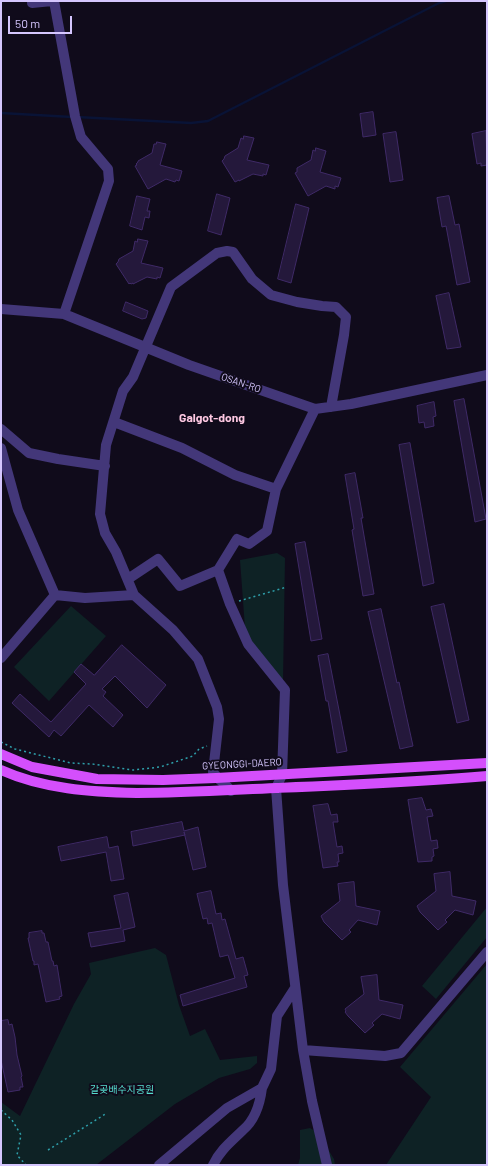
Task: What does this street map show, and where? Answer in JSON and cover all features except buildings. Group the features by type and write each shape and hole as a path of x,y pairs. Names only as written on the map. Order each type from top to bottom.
{"main road":[{"name":"GYEONGGI-DAERO","path":"1,754 32,767 97,779 164,780 216,778 487,763"},
{"path":"1,770 41,783 79,790 158,793 231,791 487,776"}],"street":[{"path":"32,1 32,3 53,1 75,116 81,137 108,169 109,181 64,314"},
{"path":"231,791 216,778 212,772 218,719 217,707 198,659 173,630 134,595 116,552 105,533 100,514 106,445 122,391 133,377 171,287 217,253 227,251 233,252 252,279 271,295 297,302 336,307 346,318 331,407"},
{"name":"OSAN-RO","path":"2,310 64,314 189,365 315,409 351,404 487,375"},
{"path":"128,580 158,559 180,586 218,570 237,539 249,544 267,531 276,489 315,409"},
{"path":"114,422 182,448 235,475 276,489"},
{"path":"1,429 29,453 105,466"},
{"path":"1,448 18,510 55,595"},
{"path":"218,570 230,604 248,644 285,690 282,775 276,788 284,885 303,1050 312,1101 327,1165"},
{"path":"55,595 85,598 134,595"},
{"path":"1,658 55,595"},
{"path":"303,1050 385,1056 401,1053 487,952"},
{"path":"212,1165 217,1156 244,1130 254,1117 261,1099 262,1088 270,1069 277,1016 295,988"},
{"path":"159,1165 227,1108 262,1088"}],"path":[{"path":"230,604 287,587"},
{"path":"1,742 15,749 71,764 92,764 133,770 160,767 193,756 199,749 210,745"},
{"path":"214,763 237,767"},
{"path":"1,1110 12,1120 21,1135 17,1155 26,1165"},
{"path":"48,1150 107,1113"}],"green space":[{"path":"277,553 285,558 283,682 251,646 245,628 240,560"},
{"path":"71,606 106,636 49,701 14,667"},
{"path":"487,907 487,937 436,999 422,986"},
{"name":"갈곶배수지공원","path":"155,948 166,955 179,1005 190,1036 205,1029 220,1060 257,1056 257,1063 250,1069 219,1078 175,1104 96,1165 1,1165 1,1102 20,1116 74,1004 91,974 89,963"},
{"path":"487,964 487,1165 386,1165 431,1097 400,1067"},
{"path":"310,1128 318,1133 334,1159 335,1165 298,1165 300,1158 300,1130"}],"waterway":[{"path":"77,117 191,123 208,121 439,3 446,1"},
{"path":"1,113 72,117"}],"district":[{"name":"Galgot-dong","path":"212,418"}]}
